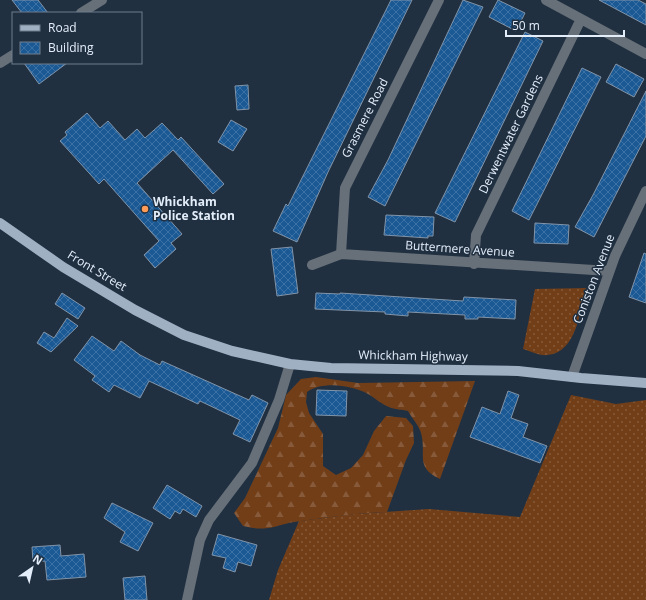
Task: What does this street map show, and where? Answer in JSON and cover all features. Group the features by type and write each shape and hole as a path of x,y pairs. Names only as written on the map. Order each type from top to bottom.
{"main road":[{"name":"Front Street","path":"0,223 63,267 135,310 184,335"},
{"name":"Whickham Highway","path":"184,335 232,351 290,364 331,368 518,371 646,383"}],"street":[{"path":"83,12 102,0"},
{"name":"Grasmere Road","path":"341,254 345,188 439,0"},
{"path":"546,0 646,54"},
{"name":"Derwentwater Gardens","path":"474,264 476,235 580,19"},
{"path":"0,63 12,56"},
{"name":"Coniston Avenue","path":"572,377 609,271 646,191"},
{"name":"Buttermere Avenue","path":"312,265 341,254 474,264 609,271"},
{"path":"187,600 200,540 209,520 252,463 279,400 290,364"}],"green space":[{"path":"586,288 576,329 565,347 557,352 547,355 538,354 523,349 535,289"},
{"path":"316,377 358,383 475,381 440,479 427,470 424,465 421,433 408,411 391,408 368,394 354,388 329,385 321,386 307,392 306,402 309,413 323,434 323,466 336,475 351,468 363,455 374,431 386,416 406,418 413,426 414,443 406,460 387,512 355,514 292,522 260,529 243,526 234,513 245,498 278,428 286,395 301,379"},
{"path":"571,395 616,404 646,400 646,600 269,600 278,570 299,521 355,514 429,509 520,517"}],"building":[{"path":"12,0 38,0 47,12 21,12"},
{"path":"391,0 412,0 328,172 297,242 273,231 286,204 288,206"},
{"path":"463,0 483,7 385,206 368,197 388,160"},
{"path":"498,0 525,13 516,31 489,17"},
{"path":"599,0 638,0 646,4 646,25"},
{"path":"525,32 543,41 455,222 435,213"},
{"path":"25,64 66,64 39,84"},
{"path":"616,64 644,79 634,97 606,82"},
{"path":"582,68 601,77 529,220 512,211"},
{"path":"248,85 249,109 237,110 235,86"},
{"path":"646,91 646,136 594,237 575,227"},
{"name":"Whickham Police Station","path":"87,113 100,128 108,121 125,140 137,129 145,138 162,123 178,140 181,137 224,184 213,194 173,150 137,183 182,234 171,243 176,249 155,268 144,255 159,241 104,179 99,184 60,141 67,135 65,132"},
{"path":"231,120 247,129 233,151 218,142"},
{"path":"386,215 434,217 433,236 428,236 428,238 384,235"},
{"path":"535,223 569,225 568,244 534,243"},
{"path":"292,247 298,293 277,296 271,249"},
{"path":"644,253 646,254 646,303 629,297"},
{"path":"62,293 85,308 78,319 55,304"},
{"path":"316,293 340,293 463,301 464,297 516,300 515,319 478,317 478,319 465,319 465,315 408,312 408,316 385,314 385,312 315,309"},
{"path":"67,318 78,326 51,352 37,343 44,332 54,338"},
{"path":"92,336 114,351 121,341 140,355 160,365 162,361 249,400 252,395 268,403 250,442 233,434 240,420 200,401 198,404 149,381 140,398 114,385 109,392 92,380 95,376 74,360"},
{"path":"317,390 347,391 346,416 316,415"},
{"path":"508,391 519,395 511,418 528,424 523,437 547,446 540,463 470,437 482,407 500,414"},
{"path":"167,485 202,506 196,517 183,509 180,514 175,511 170,519 153,508"},
{"path":"112,503 153,523 138,551 120,542 125,532 104,518"},
{"path":"218,534 257,545 251,566 238,562 235,572 223,568 226,558 212,555"},
{"path":"60,545 61,556 84,554 86,577 47,580 45,561 33,562 32,547"},
{"path":"145,576 147,600 125,600 123,578"}],"place":[{"name":"Whickham Police Station","path":"145,209"}]}
